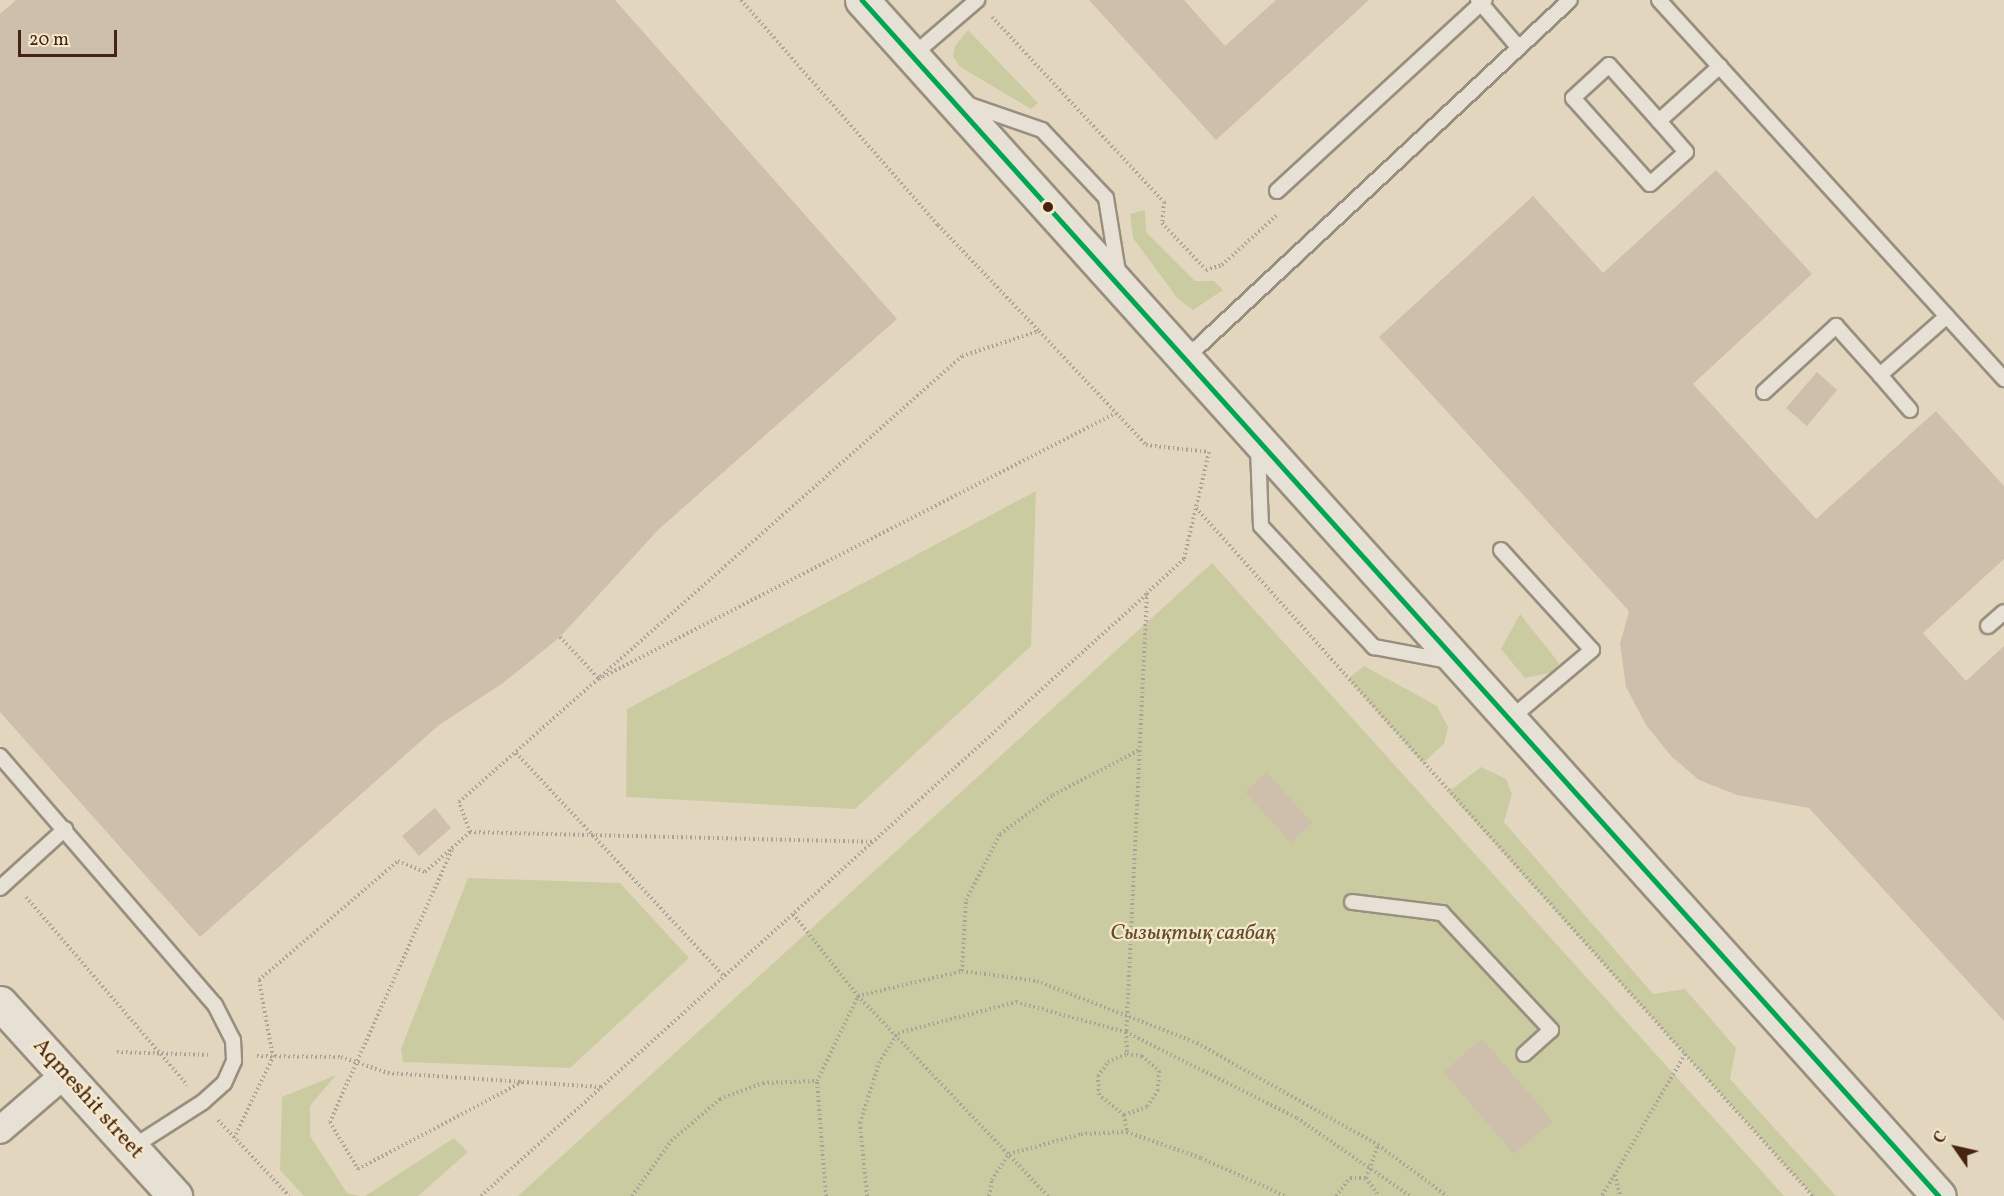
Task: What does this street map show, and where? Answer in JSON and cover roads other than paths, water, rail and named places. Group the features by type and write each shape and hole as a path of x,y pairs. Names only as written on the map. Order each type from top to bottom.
{"main road":[{"path":"862,0 1939,1196"},
{"name":"Aqmeshit street","path":"0,1003 175,1196"}],"street":[{"path":"0,1130 65,1074"}],"lane":[{"path":"912,56 977,0"},
{"path":"1185,359 1570,0"},
{"path":"1659,0 2004,379"},
{"path":"1277,190 1481,1 1519,48"},
{"path":"1609,65 1659,121 1686,152 1650,184 1573,98 1609,65"},
{"path":"1659,121 1720,66"},
{"path":"950,98 1042,130 1106,198 1120,286"},
{"path":"1880,375 1947,316"},
{"path":"1764,392 1836,326 1910,410"},
{"path":"1258,440 1261,526 1374,647 1459,663"},
{"path":"1501,550 1592,650 1510,719"},
{"path":"1988,626 2004,612"},
{"path":"0,756 215,1005 233,1040 234,1055 224,1083 202,1102 131,1148"},
{"path":"5,884 64,829"},
{"path":"1352,902 1442,913 1551,1030 1524,1054"}],"park label":[{"name":"Сызықтық саябақ","path":"1193,934"}]}
